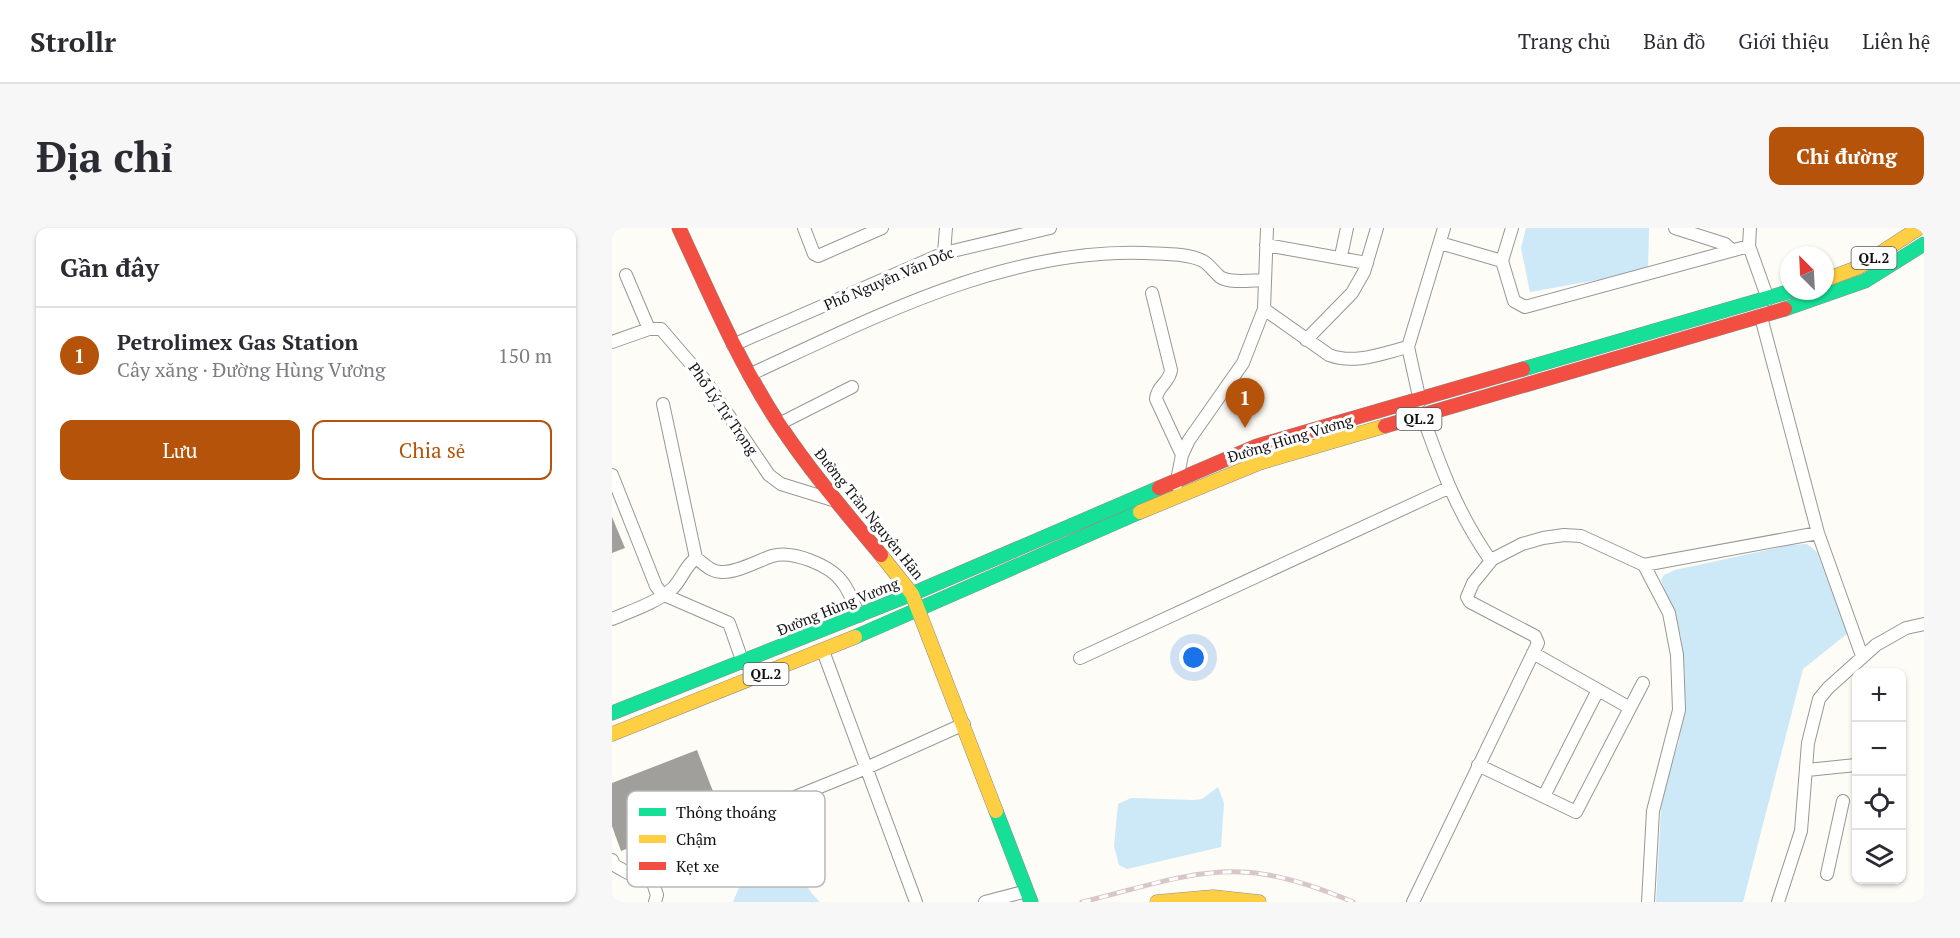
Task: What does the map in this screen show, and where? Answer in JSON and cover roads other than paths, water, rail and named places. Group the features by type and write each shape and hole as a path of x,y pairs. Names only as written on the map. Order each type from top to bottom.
{"main road":[{"name":"Đường Trần Nguyên Hãn","path":"679,228 749,375 779,424 912,594 1029,896"},
{"name":"QL.2","path":"1834,277 1859,267 1919,228"},
{"name":"Đường Hùng Vương","path":"612,734 823,651 1175,496 1258,463 1423,417 1761,317 1865,280 1924,244"},
{"name":"Đường Hùng Vương","path":"612,713 859,616 1176,478 1257,446 1420,401 1780,294"},
{"path":"1590,351 1594,367"},
{"path":"1157,902 1205,897 1259,902"}],"street":[{"path":"804,228 814,254 818,256 882,228"},
{"path":"944,253 946,228"},
{"name":"Phố Nguyễn Văn Dốc","path":"734,345 944,253 1050,228"},
{"path":"1175,496 1176,478 1182,455 1243,363 1264,309 1267,228"},
{"path":"1341,256 1347,228"},
{"path":"1306,340 1352,293 1367,263 1377,228"},
{"path":"1420,401 1408,347 1444,228"},
{"path":"1512,228 1502,261 1514,301 1525,307 1749,246"},
{"path":"1675,228 1725,244 1732,250"},
{"path":"1750,228 1749,246 1768,298"},
{"path":"1440,243 1502,261"},
{"path":"1266,245 1341,256 1367,263"},
{"path":"749,375 859,325 944,291 1017,266 1052,258 1142,253 1175,255 1204,261 1220,277 1265,280"},
{"path":"612,342 649,329 626,275"},
{"path":"1152,293 1171,370 1170,378 1157,391 1156,399 1182,455"},
{"path":"1264,309 1306,340 1341,360 1352,360 1408,347"},
{"path":"1761,317 1818,532 1862,656"},
{"name":"Phố Lý Tự Trọng","path":"649,329 661,329 671,338 704,379 770,475 781,484 837,501"},
{"path":"779,424 852,387"},
{"path":"663,404 696,558 712,571 724,573 775,555 786,555 810,562 836,575 844,583 859,616"},
{"path":"1423,417 1448,488 1468,528 1491,560"},
{"path":"612,475 651,578 662,594 729,623 743,663"},
{"path":"1080,658 1448,488"},
{"path":"1644,565 1818,532"},
{"path":"1413,902 1538,643 1534,636 1470,602 1467,597 1473,583 1491,560 1522,544 1564,535 1595,541 1644,565 1669,613 1677,655 1679,710 1654,804 1648,902"},
{"path":"612,619 641,608 672,589 686,565 696,558"},
{"path":"1778,902 1802,831 1811,724 1819,699 1862,656 1891,634 1924,624"},
{"path":"823,651 864,769 916,902"},
{"path":"1533,653 1630,708"},
{"path":"1478,765 1573,812 1579,810 1643,683"},
{"path":"1544,796 1598,690"},
{"path":"810,791 964,724"},
{"path":"1807,770 1852,766"},
{"path":"1827,874 1843,801"},
{"path":"613,865 627,872"},
{"path":"654,887 657,895 655,902"},
{"path":"986,902 1029,896"}],"water":[{"path":"1526,228 1649,228 1648,271 1530,292 1521,248"},
{"path":"1807,544 1817,552 1848,633 1803,669 1743,902 1656,902 1662,790 1679,742 1685,676 1681,636 1661,580 1664,575 1675,570 1790,545"},
{"path":"1218,787 1224,803 1221,847 1127,869 1119,865 1114,846 1118,804 1131,798 1202,799"},
{"path":"739,887 808,887 820,902 733,902"}],"railway":[{"path":"1082,902 1181,877 1221,872 1269,875 1298,882 1353,902"}],"place":[{"name":"Petrolimex Gas Station","path":"1245,428"}]}
